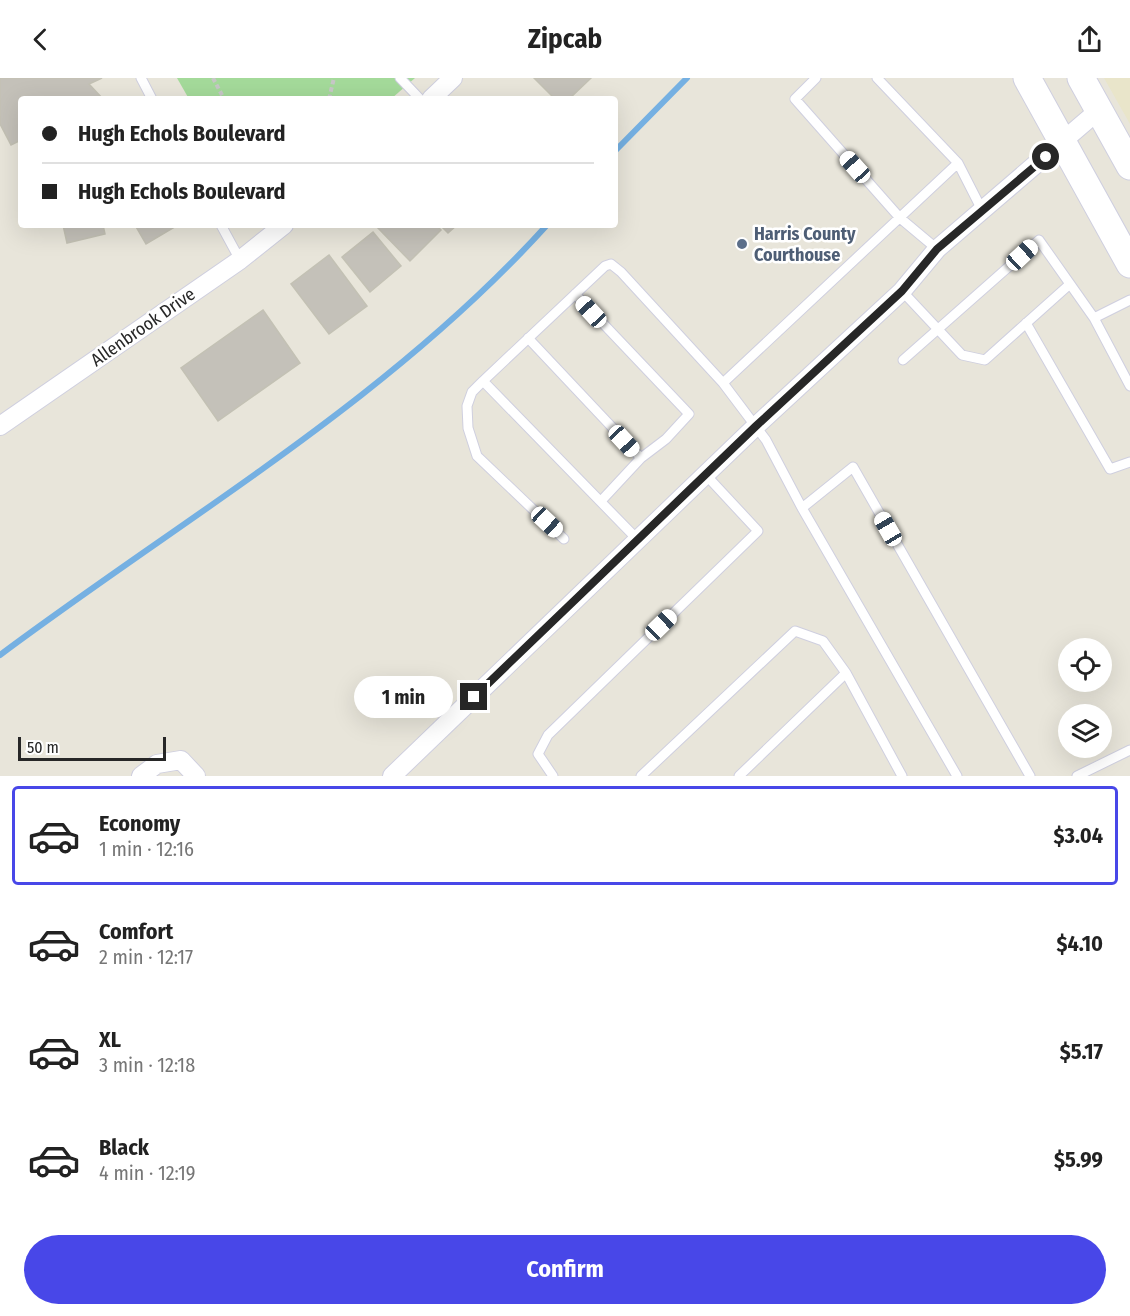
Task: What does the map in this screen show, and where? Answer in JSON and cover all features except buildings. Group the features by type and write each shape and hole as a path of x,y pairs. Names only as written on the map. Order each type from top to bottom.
{"main road":[{"path":"1027,78 1130,264"},
{"path":"1081,78 1130,166"}],"street":[{"path":"434,96 453,78"},
{"path":"392,776 705,474 902,291 937,249 1099,110"},
{"name":"Allenbrook Drive","path":"2,421 240,260 280,228"},
{"path":"141,776 157,764 181,760 196,776"}],"lane":[{"path":"141,78 150,96"},
{"path":"400,78 417,96"},
{"path":"816,78 795,99 900,218 937,249"},
{"path":"877,78 958,163 981,210"},
{"path":"723,382 958,163"},
{"path":"223,228 240,260"},
{"path":"903,360 939,332 1039,240 1094,318 1130,386"},
{"path":"564,539 477,456 468,428 467,406 472,392 483,381 605,266 611,264 723,382 766,440 802,508 957,776"},
{"path":"902,291 962,355 986,360 1070,284"},
{"path":"575,294 688,414 666,439 640,458 601,501"},
{"path":"1094,318 1130,300"},
{"path":"1026,323 1110,469 1130,462"},
{"path":"528,338 640,458"},
{"path":"483,381 637,539"},
{"path":"802,508 853,467 1030,776"},
{"path":"553,776 538,754 548,735 758,531 705,474"},
{"path":"641,776 795,631 822,641 846,673 902,776"},
{"path":"739,776 846,673"},
{"path":"1077,776 1130,750"}],"path":[{"path":"213,78 222,96"},
{"path":"330,96 334,78"}],"shaded area":[{"path":"1104,78 1130,78 1130,124"}],"green space":[{"path":"177,78 415,78 394,96 187,96"}],"waterway":[{"path":"618,148 687,78"},
{"path":"0,655 354,401 486,288 544,228"}],"place":[{"name":"Harris County Courthouse","path":"742,244"}],"route":[{"path":"474,697 756,426 902,291 937,249 1046,157"}]}
